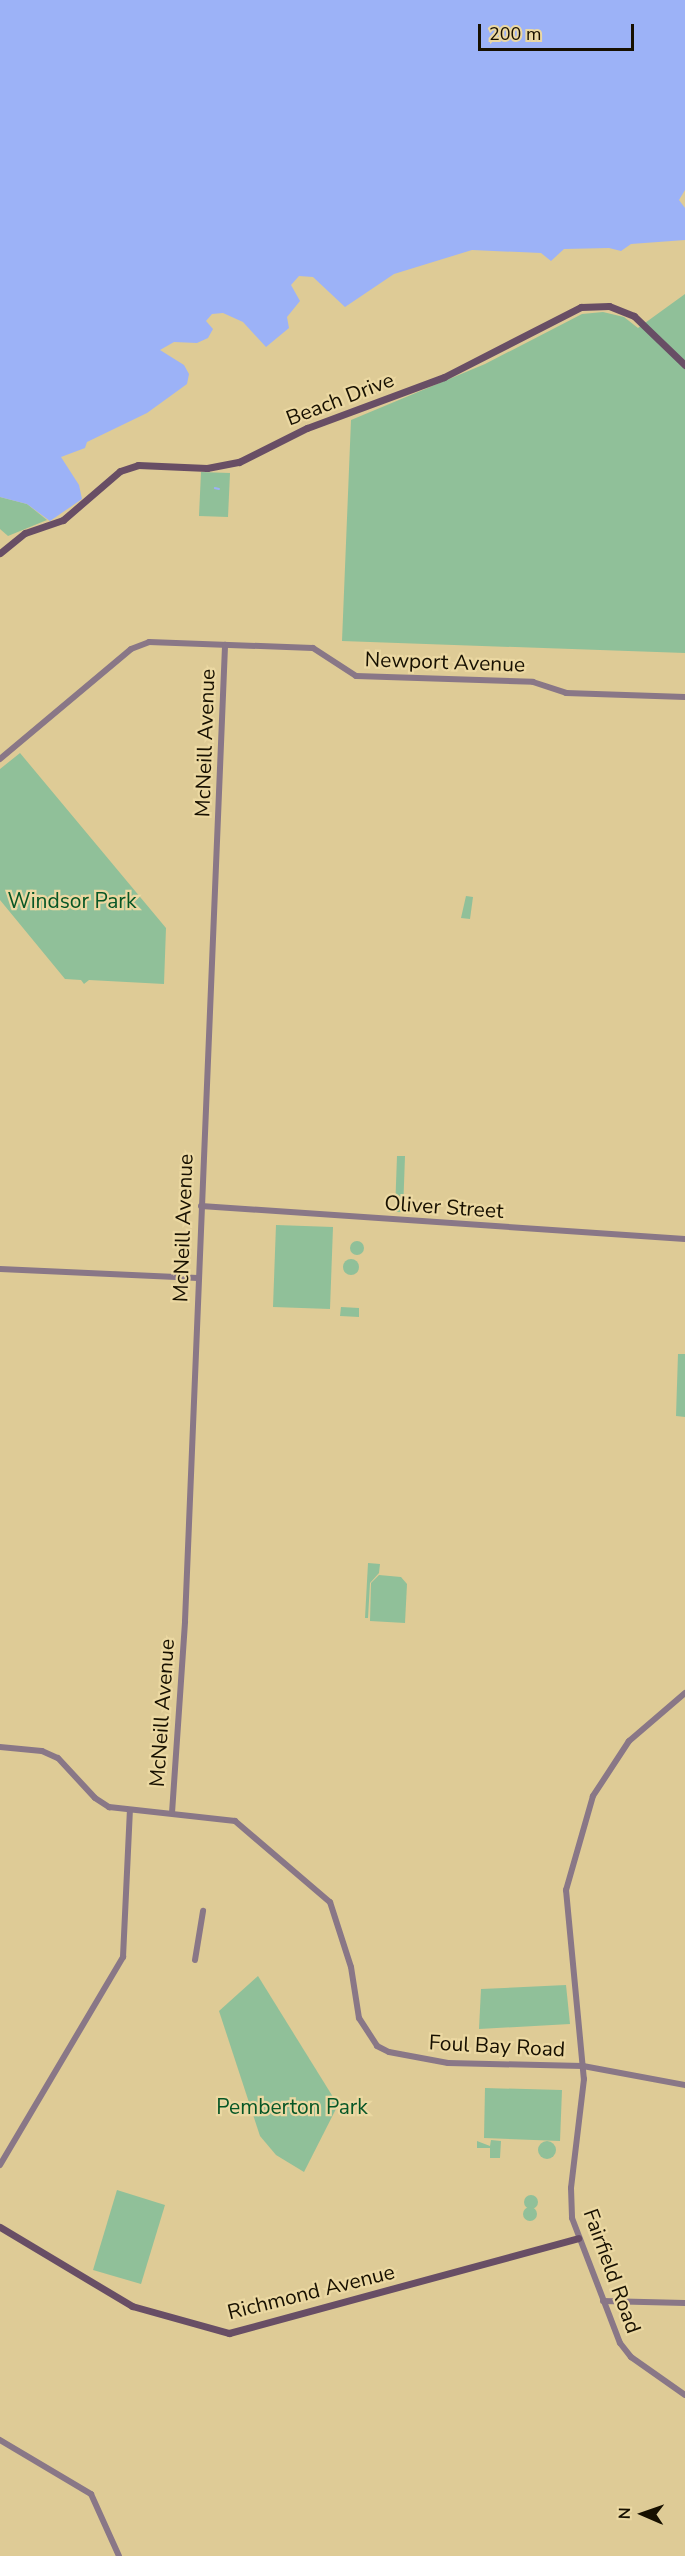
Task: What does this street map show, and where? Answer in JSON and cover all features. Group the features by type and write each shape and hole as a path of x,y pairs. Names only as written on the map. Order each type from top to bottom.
{"main road":[{"name":"Beach Drive","path":"0,553 25,533 63,520 120,471 138,465 207,468 239,462 307,428 464,368 581,307 609,306 634,316 685,365"},
{"name":"Richmond Avenue","path":"0,2227 132,2306 229,2333 578,2238"}],"street":[{"name":"Newport Avenue","path":"0,759 138,645 313,648 356,676 533,682 566,693 685,697"},
{"name":"McNeill Avenue","path":"172,1813 185,1621 225,645"},
{"name":"Oliver Street","path":"201,1206 685,1239"},
{"path":"0,1269 198,1278"},
{"name":"Fairfield Road","path":"685,1693 629,1741 588,1808 566,1885 584,2066 570,2196 578,2238 620,2343 631,2357 685,2395"},
{"name":"Foul Bay Road","path":"0,1747 49,1753 69,1766 103,1804 130,1811 172,1813 236,1821 330,1902 351,1967 359,2018 377,2046 405,2056 448,2064 584,2066 685,2085"},
{"path":"0,2165 123,1957 130,1811"},
{"path":"195,1960 203,1911"},
{"path":"603,2301 685,2303"},
{"path":"0,2440 92,2494 119,2556"}],"green space":[{"path":"685,294 685,653 342,641 351,420 485,364 582,314 603,312 624,317 638,328"},
{"path":"201,472 230,473 228,517 199,516"},
{"path":"0,497 27,504 47,520 8,536 0,529"},
{"name":"Windsor Park","path":"20,753 166,928 164,984 89,980 84,984 81,980 65,979 0,900 0,769"},
{"path":"466,896 473,897 470,919 461,918"},
{"path":"397,1156 405,1156 403,1212 395,1212"},
{"path":"276,1225 333,1227 330,1309 273,1307"},
{"path":"354,1241 360,1241 364,1248 360,1255 354,1255 350,1251 350,1245"},
{"path":"351,1259 359,1267 351,1275 343,1267"},
{"path":"341,1307 359,1308 359,1317 340,1316"},
{"path":"678,1354 685,1354 685,1417 676,1416"},
{"path":"368,1563 380,1564 379,1573 370,1583 368,1618 365,1618"},
{"path":"379,1575 401,1577 407,1584 405,1623 370,1621 371,1583"},
{"name":"Pemberton Park","path":"258,1976 338,2105 304,2172 276,2155 260,2136 219,2011"},
{"path":"566,1985 570,2024 479,2029 481,1989"},
{"path":"485,2088 562,2090 560,2141 484,2138"},
{"path":"491,2140 501,2141 500,2158 490,2158 490,2148 477,2148 477,2141 490,2146"},
{"path":"547,2141 553,2144 556,2150 553,2156 547,2159 541,2156 538,2150 541,2144"},
{"path":"117,2190 165,2205 141,2284 93,2270"},
{"path":"528,2195 534,2195 538,2202 534,2209 528,2209 524,2205 524,2199"},
{"path":"527,2207 533,2207 537,2214 533,2221 527,2221 523,2217 523,2211"}],"water":[{"path":"0,0 685,0 685,190 679,200 685,208 685,240 631,244 621,251 609,248 564,249 551,261 541,253 472,250 394,274 345,307 313,277 299,276 291,285 300,301 287,317 289,328 266,347 243,322 223,313 212,314 206,321 213,329 208,338 197,343 174,342 160,350 184,365 189,374 187,384 147,413 87,442 85,448 61,457 79,485 82,499 50,521 27,504 0,497"}],"waterway":[{"path":"215,488 219,489"}]}
